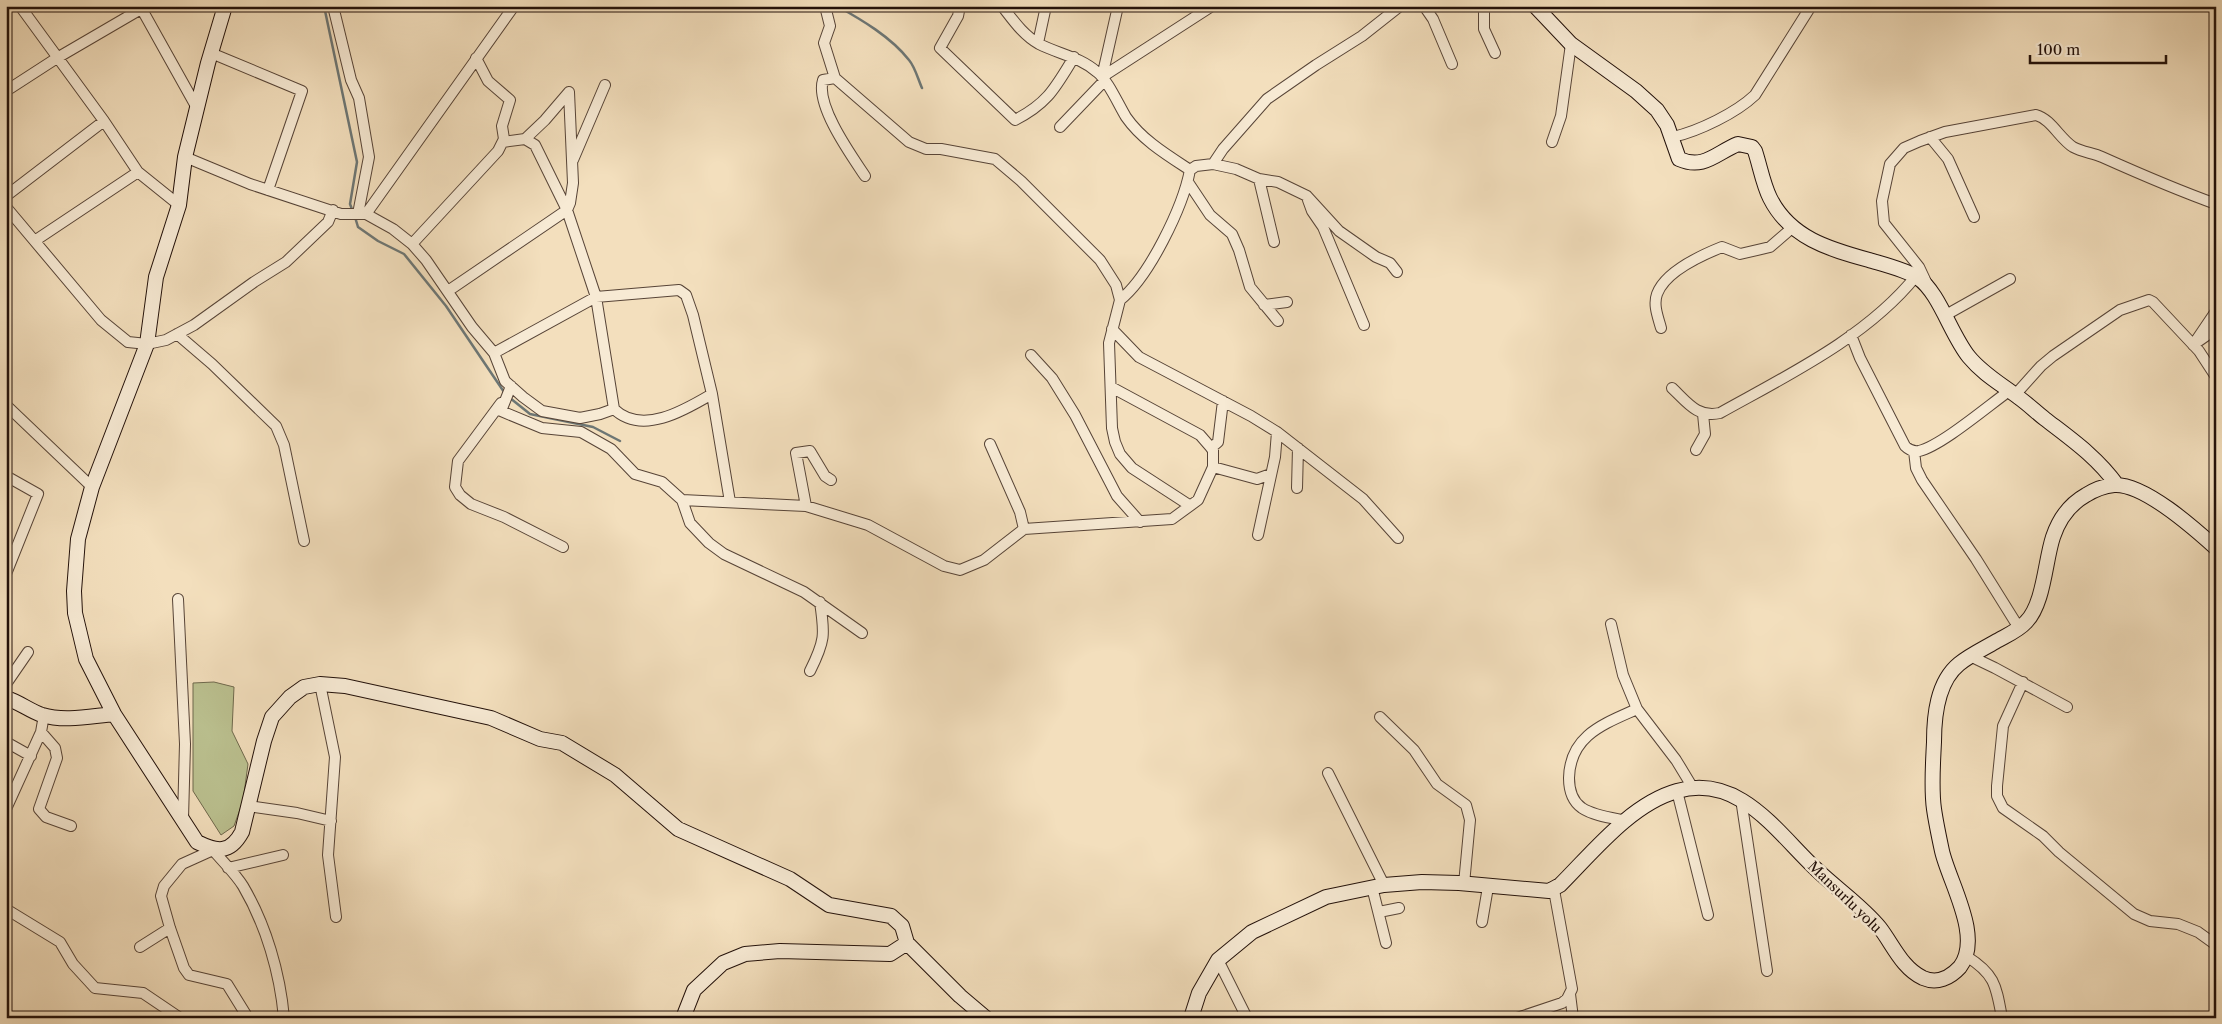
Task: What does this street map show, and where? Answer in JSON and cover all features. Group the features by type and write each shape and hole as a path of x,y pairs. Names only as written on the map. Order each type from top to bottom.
{"street":[{"path":"20,6 104,121 138,172 179,205"},
{"path":"225,6 185,157 179,205 156,276 147,344 92,488 78,539 74,591 75,612 86,659 114,714 197,842 214,850 242,885 271,950 284,1018"},
{"path":"333,6 335,22 350,80 359,98 369,157 358,214"},
{"path":"358,214 514,6"},
{"path":"825,6 830,26 824,43 836,78 909,142 926,149 941,149 986,156 995,160 1021,181 1100,260 1116,285 1120,300 1109,344 1112,428 1120,454 1132,468 1189,505"},
{"path":"960,6 958,16 940,48 1015,120 1033,110 1049,97 1074,57"},
{"path":"1002,6 1024,33 1038,43 1084,61 1104,79 1111,94 1136,129 1154,146 1190,170"},
{"path":"1038,43 1046,6"},
{"path":"1104,79 1118,6"},
{"path":"1214,164 1223,149 1267,99 1362,36 1400,6"},
{"path":"1424,6 1433,19 1452,64"},
{"path":"1484,6 1484,29 1494,53"},
{"path":"1534,6 1571,44 1636,91 1657,110 1673,137 1679,159 1697,164 1738,144 1752,147 1755,151 1769,196 1779,215 1792,228 1826,248 1876,262 1922,280"},
{"path":"1673,137 1703,128 1744,106 1755,95 1811,6"},
{"path":"6,91 141,8 197,108"},
{"path":"1060,127 1104,79 1205,8"},
{"path":"1552,142 1560,116 1571,44"},
{"path":"211,53 302,91 268,190"},
{"path":"412,244 498,152 503,142 502,126 510,100 488,81 476,58"},
{"path":"836,78 823,80 820,88 832,123 865,176"},
{"path":"572,161 605,86"},
{"path":"448,291 567,210 570,204 573,183 568,92 545,120 525,139 503,142"},
{"path":"2216,204 2076,148 2063,140 2046,121 2036,115 1945,132 1904,148 1890,164 1882,201 1884,223 1919,266 1922,280 1969,357 1992,380 2084,448 2099,462 2117,484 2159,503 2189,524 2216,548"},
{"path":"6,196 104,121"},
{"path":"1930,137 1948,159 1974,217"},
{"path":"525,139 535,145 567,210 596,297 614,409 620,415 639,422 652,420 693,405 712,394"},
{"path":"185,157 268,190 341,214 358,214 393,229 412,244 426,260 472,327 494,353 509,391 542,411 580,418 614,409"},
{"path":"1120,300 1131,291 1148,268 1188,182 1190,170 1196,166 1214,164 1236,169 1258,179 1278,182 1307,196 1339,230 1376,257 1390,263 1397,272"},
{"path":"36,240 138,172"},
{"path":"1258,179 1274,242"},
{"path":"1188,182 1210,214 1232,234 1250,287 1278,321"},
{"path":"1307,196 1312,211 1323,228 1364,325"},
{"path":"6,207 36,240 101,320 128,342 147,344 166,340 194,325 286,262 328,222 333,210"},
{"path":"1661,328 1656,311 1657,294 1665,282 1688,262 1722,247 1740,254 1770,247 1792,228"},
{"path":"1944,316 2010,279"},
{"path":"1672,388 1694,410 1703,414 1720,413 1841,344 1922,280"},
{"path":"494,353 596,297 673,289 683,292 686,295 693,316 712,394 730,502"},
{"path":"1851,335 1860,358 1905,446 1914,451 1937,444 2012,393 2053,356 2120,310 2144,301 2153,302 2193,345 2216,377"},
{"path":"1264,306 1287,302"},
{"path":"2193,345 2216,310"},
{"path":"1112,329 1140,357 1277,432 1363,499 1398,538"},
{"path":"2193,345 2216,329"},
{"path":"177,334 212,364 276,426 284,445 304,541"},
{"path":"1031,355 1052,378 1075,415 1117,496 1140,522"},
{"path":"682,500 806,506 868,526 944,566 960,570 984,560 1024,529 1172,519 1198,500 1213,467 1214,458 1211,448 1200,435 1111,387"},
{"path":"509,391 501,411 542,428 581,432 611,449 635,474 662,482 682,500 690,523 698,533 724,554 804,592 862,633"},
{"path":"509,391 458,461 455,487 460,495 470,504 504,517 563,547"},
{"path":"1211,448 1218,442 1223,401"},
{"path":"6,405 92,488"},
{"path":"1696,450 1705,434 1703,414"},
{"path":"1258,535 1275,457 1277,432"},
{"path":"990,444 1020,512 1024,529"},
{"path":"1297,488 1298,448"},
{"path":"806,506 796,453 810,451 825,476 831,480"},
{"path":"1914,451 1916,468 1922,480 1976,559 2019,628"},
{"path":"1213,467 1257,479 1271,474"},
{"path":"6,476 38,494 11,551 6,574"},
{"path":"2002,1018 1993,980 1983,966 1966,956 1968,936 1962,911 1942,853 1934,805 1934,739 1937,700 1956,666 2019,628 2035,610 2053,535 2068,508 2095,490 2117,484"},
{"path":"178,599 185,744 183,818"},
{"path":"810,672 824,636 820,602"},
{"path":"1611,624 1623,675 1637,709 1676,760 1693,788"},
{"path":"6,684 28,652"},
{"path":"1970,656 2023,682 2067,707"},
{"path":"2023,682 2003,726 1997,786 1997,796 2003,808 2043,836 2059,852 2134,914 2150,920 2178,924 2198,932 2216,944"},
{"path":"320,684 335,757 328,855 336,917"},
{"path":"248,1018 227,984 190,975 184,968 161,896 164,886 182,864 214,850 227,848 237,841 242,832 264,741 272,717 290,697 304,686 320,684 345,686 490,718 540,739 562,743 616,775 678,829 790,879 829,904 891,916 902,926 907,943 960,996 986,1018"},
{"path":"6,698 44,715 63,718 114,714"},
{"path":"1627,821 1594,813 1576,803 1571,794 1569,771 1573,756 1581,741 1599,726 1637,709"},
{"path":"6,809 41,732 44,715"},
{"path":"1380,717 1418,755 1437,784 1466,805 1470,820 1464,884"},
{"path":"41,732 55,748 56,758 39,809 46,817 71,826"},
{"path":"6,742 30,756"},
{"path":"1328,773 1378,886 1379,912 1386,943"},
{"name":"Mansurlu yolu","path":"1554,890 1618,826 1655,801 1677,791 1693,788 1709,789 1741,798 1756,809 1817,870 1867,914 1914,973 1935,982 1944,979 1959,968 1966,956"},
{"path":"1677,791 1708,914"},
{"path":"1741,798 1767,972"},
{"path":"248,806 297,813 331,821"},
{"path":"228,868 283,856"},
{"path":"1191,1018 1198,993 1218,960 1252,932 1326,897 1378,886 1422,882 1464,884 1540,892 1554,890 1572,983 1570,994 1573,1018"},
{"path":"1482,922 1488,887"},
{"path":"1379,912 1399,908"},
{"path":"6,909 60,942 74,964 95,988 144,993 180,1018"},
{"path":"140,947 170,928"},
{"path":"683,1018 694,990 723,962 745,954 780,951 890,954 907,943"},
{"path":"1218,960 1247,1018"},
{"path":"1517,1018 1562,1003 1570,994"}],"green space":[{"path":"214,682 234,687 232,731 248,764 243,801 234,826 221,835 193,791 193,683"}],"waterway":[{"path":"324,6 357,162 350,204 353,212"},
{"path":"837,6 866,23 894,44 911,63 922,88"},
{"path":"355,217 358,227 378,241 404,254 446,306 504,392"},
{"path":"510,398 530,414 593,427 620,441"}]}
